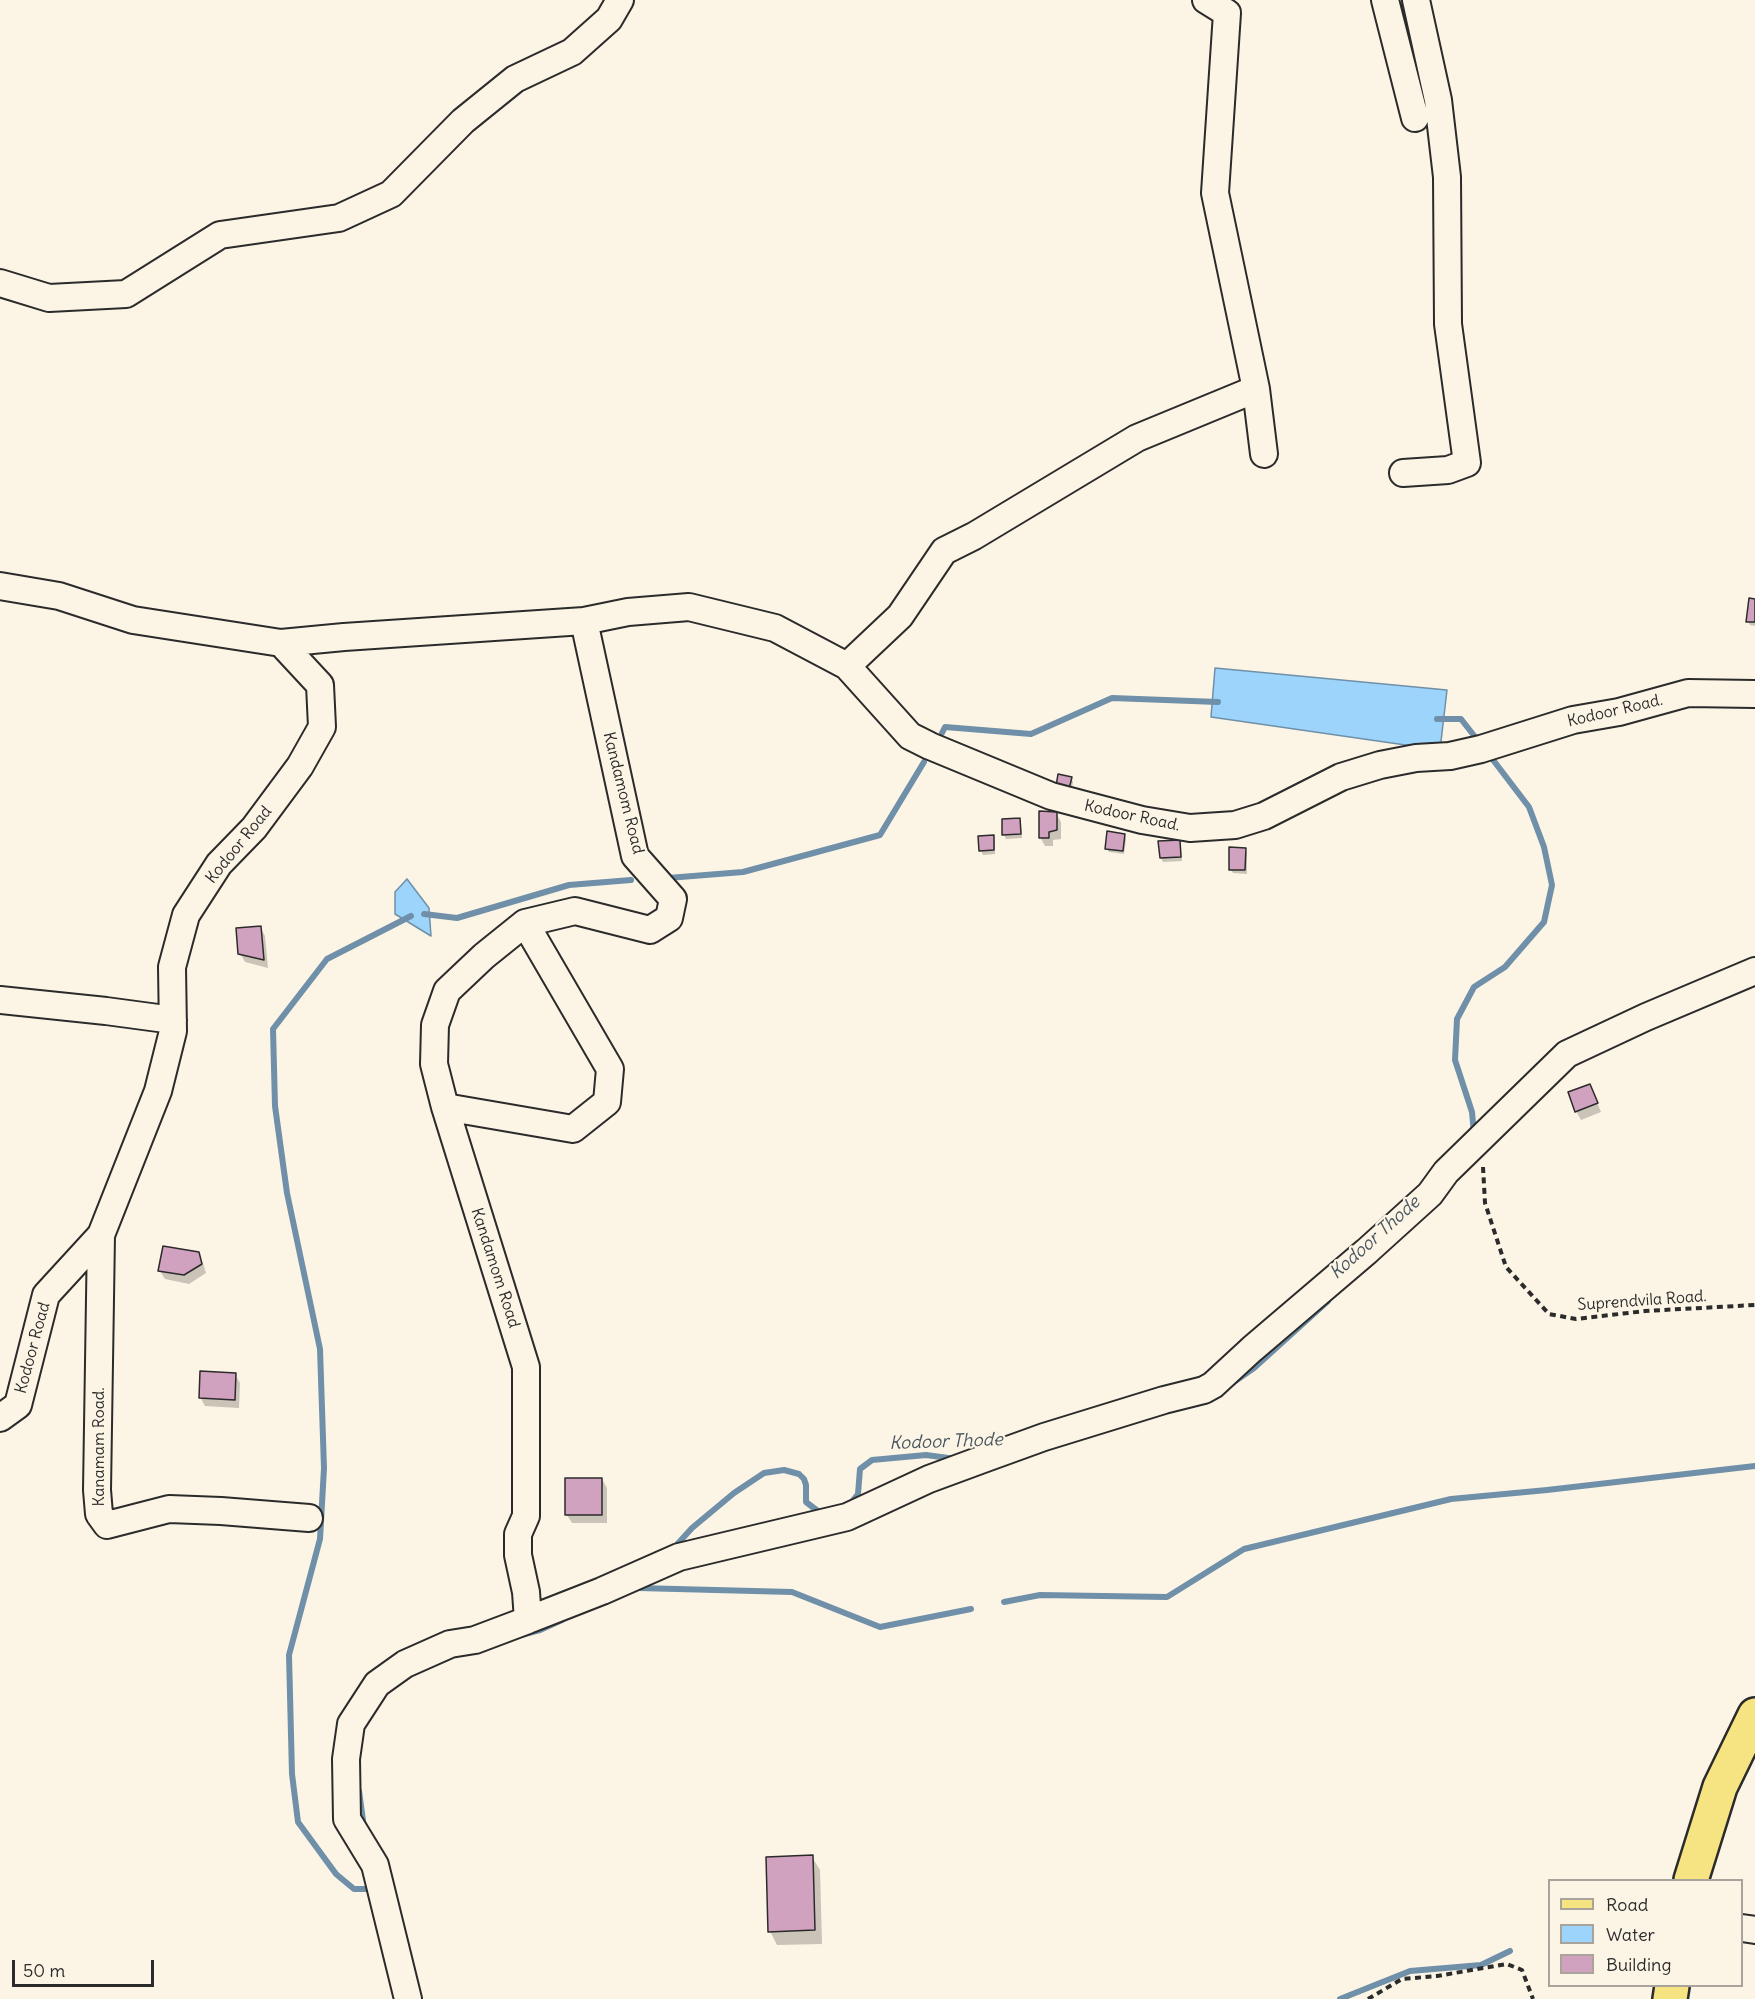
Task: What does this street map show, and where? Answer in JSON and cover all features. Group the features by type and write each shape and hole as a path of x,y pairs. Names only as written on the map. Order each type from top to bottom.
{"main road":[{"path":"1692,1879 1720,1786 1755,1715"}],"street":[{"path":"0,283 49,298 126,294 220,235 339,218 391,194 463,121 515,79 572,52 609,19 620,0"},
{"path":"1206,0 1227,13 1215,193 1256,389 1264,454"},
{"path":"1385,0 1415,118"},
{"path":"1403,473 1448,470 1467,463 1448,324 1447,177 1438,100 1416,0"},
{"path":"847,666 900,616 944,551 974,536 1137,438 1256,389"},
{"path":"0,586 59,596 133,620 281,643"},
{"name":"Kodoor Road.","path":"281,643 584,621 628,612 689,607 775,628 847,666 910,736 930,746 1051,796 1118,815 1190,828 1235,825 1264,816 1341,777 1359,771 1416,758 1450,756 1484,748 1573,720 1619,712 1688,693 1755,694"},
{"name":"Kandamom Road","path":"528,1620 526,1592 518,1555 518,1534 526,1516 526,1367 445,1107 434,1064 435,1025 447,991 484,956 525,923 576,911 650,930 669,918 673,899 635,856 584,621"},
{"name":"Kodoor Road","path":"0,1418 18,1405 46,1295 101,1235 158,1091 173,1031 172,967 186,915 219,864 254,828 300,766 322,727 320,685 281,643"},
{"path":"445,1107 573,1129 607,1102 610,1069 525,923"},
{"path":"408,1999 375,1865 347,1819 346,1759 351,1724 377,1684 405,1664 450,1644 475,1640 528,1620 603,1591 679,1557 847,1517 929,1479 1044,1437 1204,1390 1213,1385 1430,1194 1446,1172 1567,1054 1625,1026 1755,971"},
{"path":"0,1000 173,1020"},
{"name":"Kanamam Road.","path":"101,1235 97,1490 99,1515 107,1525 169,1509 309,1518"}],"path":[{"name":"Suprendvila Road.","path":"1476,1143 1485,1203 1506,1267 1549,1314 1576,1319 1645,1311 1755,1305"},
{"path":"1368,1999 1402,1979 1437,1976 1507,1964 1522,1970 1533,1999"}],"water":[{"path":"1215,668 1447,690 1440,750 1211,717"},
{"path":"407,879 429,908 431,936 395,914 395,892"}],"building":[{"path":"1749,598 1755,599 1755,622 1746,622"},
{"path":"1058,774 1072,777 1069,789 1056,786"},
{"path":"1039,811 1057,812 1057,830 1049,832 1049,838 1039,838"},
{"path":"1020,818 1021,834 1002,835 1002,819"},
{"path":"1107,831 1125,834 1123,851 1105,849"},
{"path":"994,835 994,850 979,851 978,836"},
{"path":"1180,840 1181,857 1160,858 1158,841"},
{"path":"1229,847 1246,848 1245,870 1229,870"},
{"path":"261,926 264,960 238,954 236,928"},
{"path":"1590,1084 1598,1103 1575,1112 1568,1092"},
{"path":"163,1246 199,1252 202,1264 184,1275 158,1271"},
{"path":"200,1371 236,1373 235,1400 199,1398"},
{"path":"565,1478 602,1478 602,1515 565,1515"},
{"path":"813,1855 815,1930 768,1932 766,1857"}],"waterway":[{"path":"942,733 945,727 1031,734 1112,698 1218,702"},
{"path":"1437,719 1461,719 1479,742"},
{"name":"Kodoor Thode","path":"1474,1134 1472,1112 1455,1060 1457,1019 1474,987 1505,967 1544,922 1552,885 1544,847 1529,807 1487,752"},
{"path":"668,878 743,872 880,835 924,762"},
{"path":"424,914 457,918 569,885 631,880"},
{"path":"375,1889 354,1889 336,1874 298,1822 292,1774 289,1655 320,1539 324,1468 320,1349 287,1193 275,1106 273,1029 327,959 411,916"},
{"name":"Kodoor Thode","path":"1231,1384 1254,1368 1328,1301"},
{"name":"Kodoor Thode","path":"851,1503 858,1494 860,1469 872,1460 926,1455 956,1459"},
{"path":"1004,1602 1040,1595 1167,1597 1244,1549 1451,1499 1755,1466"},
{"name":"Kodoor Thode","path":"672,1550 692,1528 734,1493 764,1473 784,1470 799,1474 806,1485 806,1502 823,1515"},
{"path":"638,1588 792,1592 880,1627 971,1609"},
{"name":"Kodoor Thode","path":"521,1635 540,1630 562,1620"},
{"name":"Kodoor Thode","path":"359,1791 364,1828"},
{"name":"Kodoor Thode","path":"1340,1999 1410,1971 1481,1965 1510,1951"}]}
